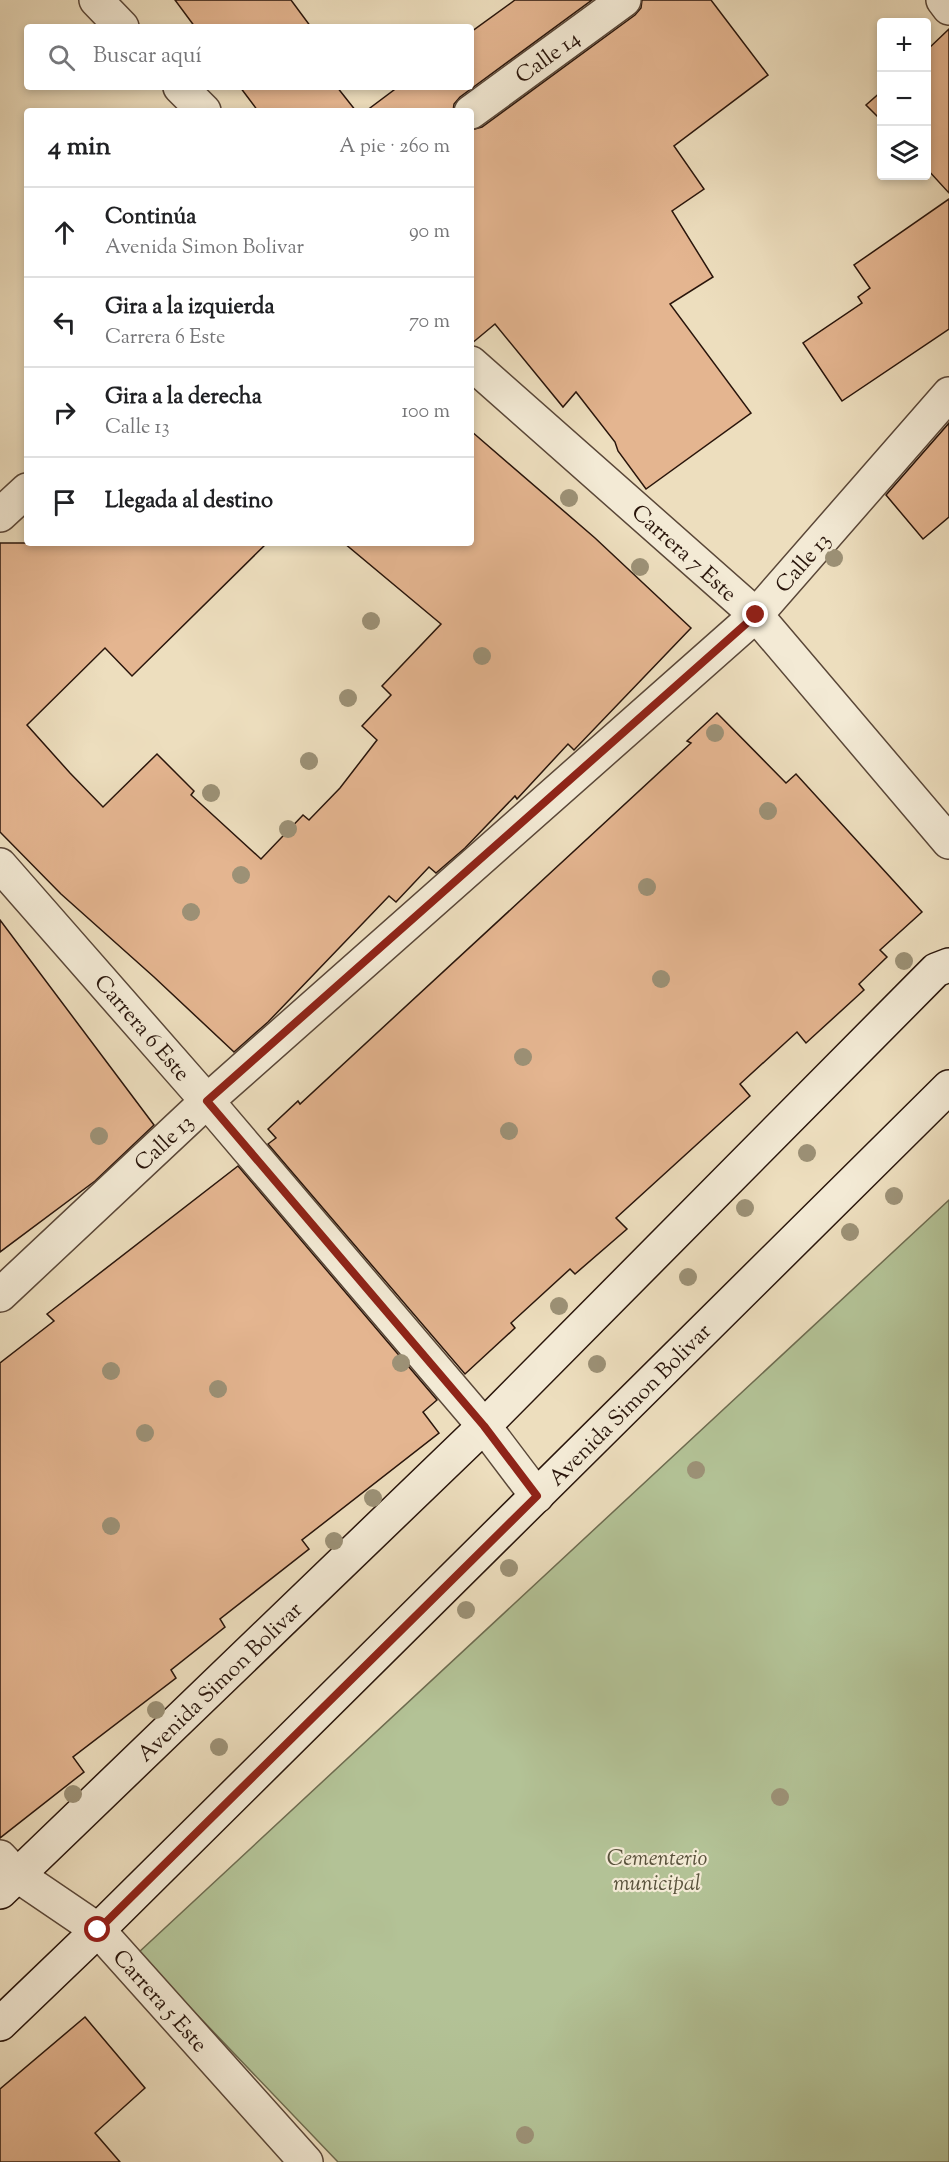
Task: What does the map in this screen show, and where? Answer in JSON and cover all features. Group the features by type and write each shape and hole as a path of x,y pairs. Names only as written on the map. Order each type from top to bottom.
{"street":[{"path":"96,0 119,24"},
{"name":"Calle 14","path":"474,110 624,0"},
{"path":"943,0 949,8"},
{"path":"183,90 201,108"},
{"name":"Carrera 7 Este","path":"474,366 756,615 949,842"},
{"name":"Calle 13","path":"0,1295 207,1101 756,615 949,394"},
{"path":"0,515 24,493"},
{"name":"Carrera 6 Este","path":"0,865 207,1101 484,1426 537,1496"},
{"name":"Avenida Simon Bolivar","path":"6,1874 484,1426 936,970 949,964"},
{"name":"Avenida Simon Bolivar","path":"0,2024 98,1930 949,1087"},
{"name":"Carrera 5 Este","path":"6,1874 98,1930 306,2162"}],"green space":[{"name":"Cementerio municipal","path":"949,1200 949,2162 338,2162 138,1953"}],"building":[{"path":"175,0 291,0 309,24 193,24"},
{"path":"515,0 592,0 474,87 474,30"},
{"path":"642,0 711,0 768,75 674,146 704,189 672,211 713,277 670,304 751,413 646,489 618,451 615,442 576,392 563,407 495,324 474,342 474,129 482,127 635,15 641,8"},
{"path":"949,29 949,193 931,173 931,46"},
{"path":"242,90 339,90 354,108 256,108"},
{"path":"394,90 470,90 460,97 453,108 370,108"},
{"path":"877,95 877,116 866,105"},
{"path":"949,199 949,329 842,401 803,343 862,303 858,297 870,288 854,265"},
{"path":"949,423 949,517 923,539 886,495"},
{"path":"474,434 595,538 691,628 574,750 568,744 517,799 515,796 465,848 436,873 429,867 396,902 389,896 268,1022 234,1052 61,894 0,832 0,543 24,543 24,546 264,546 132,676 105,648 27,725 103,807 157,754 194,791 191,795 261,859 303,815 309,820 340,788 377,740 362,726 391,695 382,686 441,624 348,546 474,546"},
{"path":"717,713 786,783 796,774 922,912 880,950 887,957 859,984 864,990 806,1043 797,1032 740,1084 750,1096 616,1218 627,1229 575,1274 570,1269 511,1323 515,1328 465,1374 268,1144 276,1138 268,1129 298,1101 300,1104 691,743 687,741"},
{"path":"0,920 154,1125 95,1181 0,1252"},
{"path":"238,1166 437,1400 423,1412 439,1433 302,1540 309,1549 220,1619 225,1627 171,1670 176,1678 73,1757 84,1772 0,1838 0,1363 54,1321 47,1314"},
{"path":"85,2017 145,2088 95,2133 120,2162 0,2162 0,2089"}],"route":[{"path":"98,1930 537,1496 484,1426 207,1101 756,615"}]}
